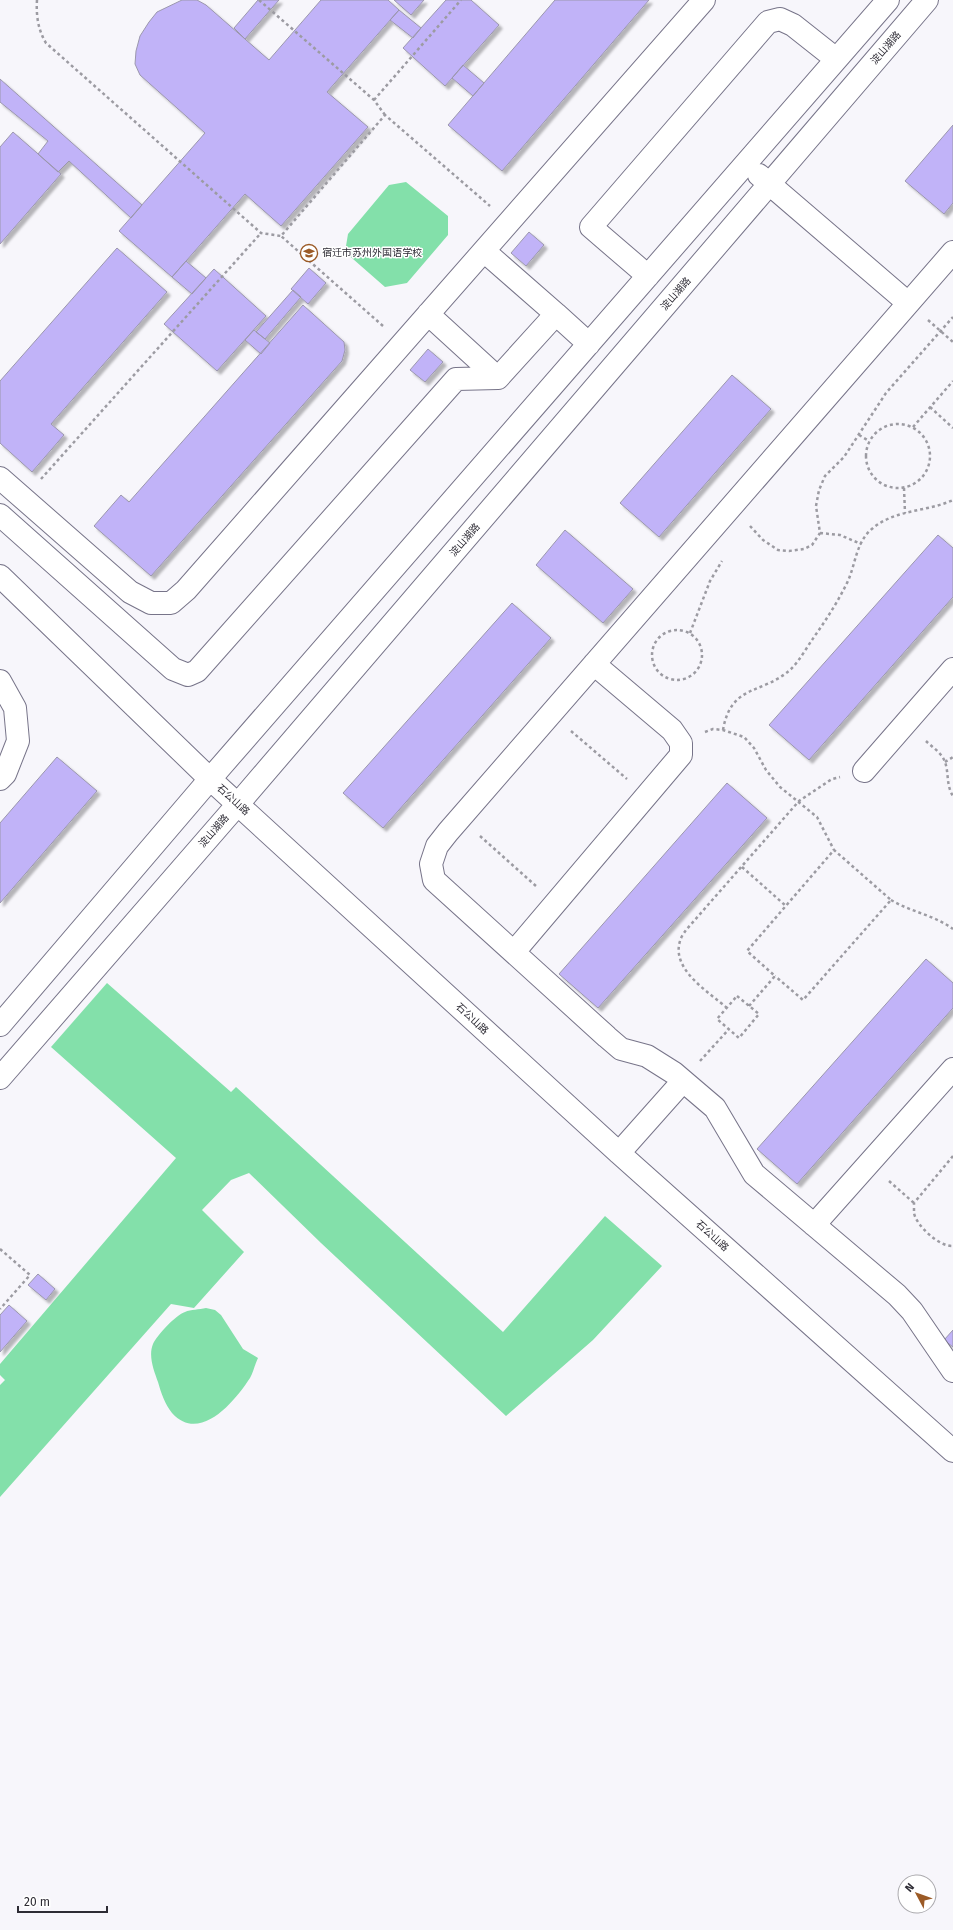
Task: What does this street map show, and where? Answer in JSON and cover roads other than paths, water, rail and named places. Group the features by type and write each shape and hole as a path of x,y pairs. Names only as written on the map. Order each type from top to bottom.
{"street":[{"path":"0,478 130,592 152,603 171,603 186,590 704,0"},
{"path":"0,1025 210,779 888,0"},
{"name":"淀山湖路","path":"0,1078 238,804 927,0"},
{"path":"648,276 591,227 768,22 780,19 793,25 836,59"},
{"path":"745,164 908,303"},
{"path":"484,251 589,344"},
{"path":"953,252 460,819 437,846 431,864 434,880 622,1049 647,1056 674,1073 715,1108 754,1174 897,1295 912,1311 953,1371"},
{"path":"428,314 498,378"},
{"path":"0,515 173,669 188,675 197,671 456,379 498,378 556,314"},
{"name":"石公山路","path":"0,576 210,779 619,1153 953,1451"},
{"path":"514,952 681,755 681,743 672,730 594,664"},
{"path":"864,772 953,669"},
{"path":"0,681 15,708 18,741 5,774 0,779"},
{"path":"814,1225 953,1069"},
{"path":"619,1153 683,1080"}],"place":[{"name":"宿迁市苏州外国语学校","path":"309,253"}]}
